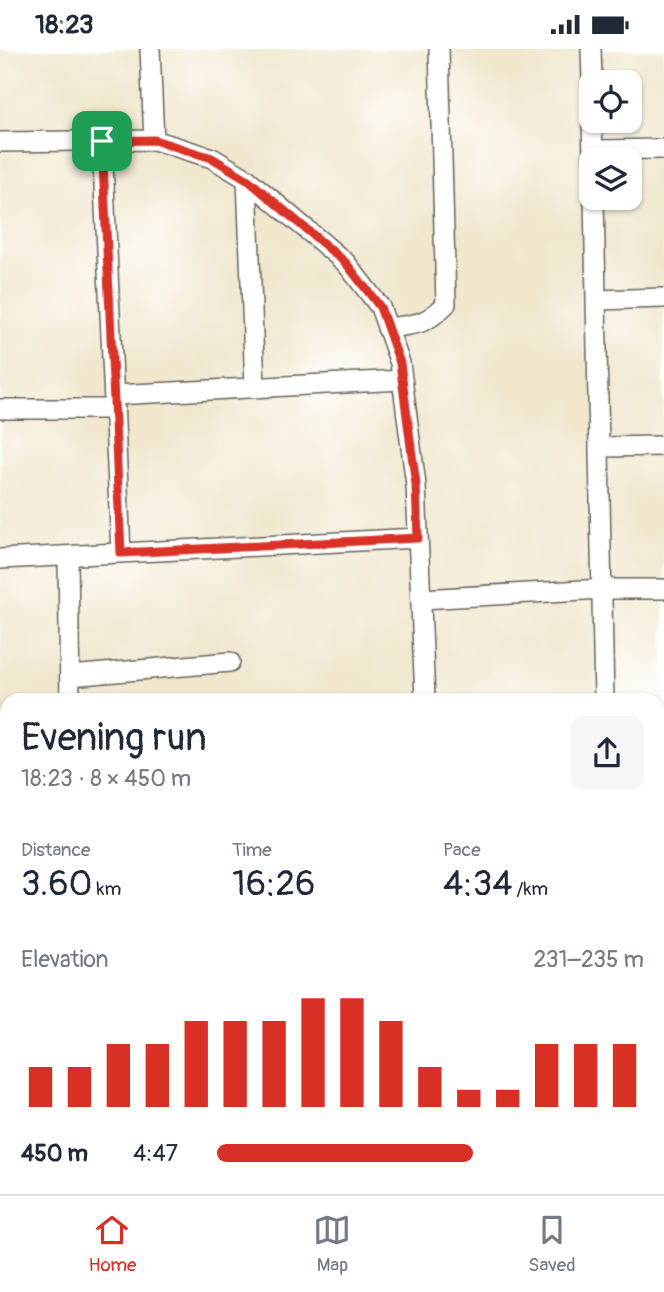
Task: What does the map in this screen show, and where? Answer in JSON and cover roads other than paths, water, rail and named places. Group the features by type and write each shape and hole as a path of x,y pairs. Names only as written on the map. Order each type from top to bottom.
{"street":[{"path":"150,49 154,140"},
{"path":"387,328 417,324 432,318 446,304 439,49"},
{"path":"591,49 592,70"},
{"path":"0,142 154,140 212,158 247,179 346,263 380,307 400,363 416,485 425,693"},
{"path":"102,141 121,553"},
{"path":"642,151 664,149"},
{"path":"247,179 255,388"},
{"path":"594,210 604,693"},
{"path":"596,300 664,298"},
{"path":"0,409 115,402 255,388 402,380"},
{"path":"599,447 664,446"},
{"path":"0,559 418,538"},
{"path":"68,556 68,689 230,662"},
{"path":"421,599 602,589 664,589"}]}
